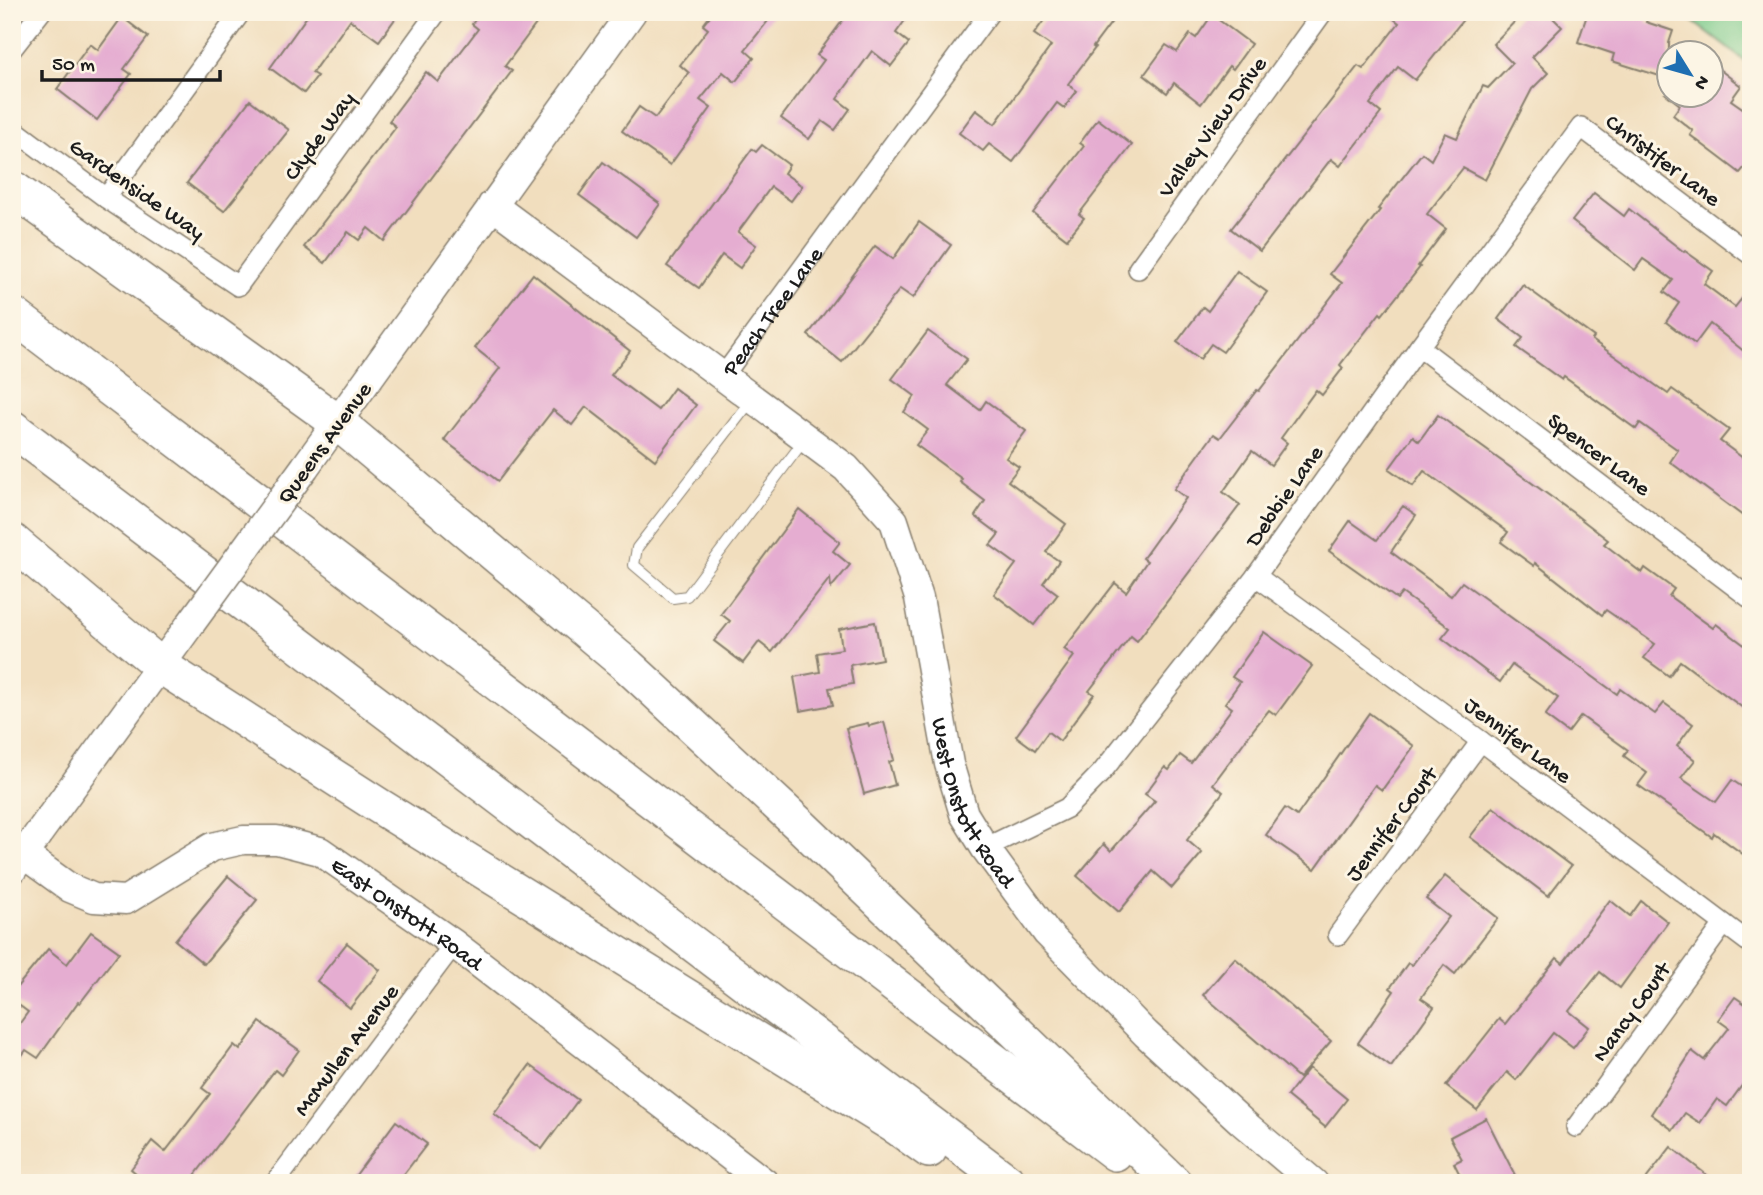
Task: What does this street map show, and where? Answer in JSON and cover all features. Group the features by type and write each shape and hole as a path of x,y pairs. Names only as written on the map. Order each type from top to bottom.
{"highway":[{"path":"12,188 337,422 628,666 801,826 1174,1183"},
{"path":"12,314 1154,1183"},
{"path":"12,428 1009,1183"},
{"path":"12,541 161,666 379,806 897,1127 976,1183"}],"street":[{"path":"12,49 41,12"},
{"path":"106,198 241,12"},
{"name":"Clyde Way","path":"238,286 437,12"},
{"name":"Queens Avenue","path":"16,858 161,666 632,12"},
{"name":"Peach Tree Lane","path":"492,205 724,375 990,12"},
{"name":"Valley View Drive","path":"1138,269 1323,12"},
{"name":"Christifer Lane","path":"1581,127 1751,255"},
{"name":"Debbie Lane","path":"985,848 1067,808 1102,772 1256,576 1419,347 1581,127"},
{"name":"Gardenside Way","path":"12,128 106,198 238,286"},
{"name":"Spencer Lane","path":"1419,347 1751,599"},
{"name":"West Onstott Road","path":"724,375 846,468 894,522 919,598 948,764 964,814 985,848 1047,933 1146,1034 1242,1122 1314,1183"},
{"name":"Jennifer Lane","path":"1256,576 1751,944"},
{"name":"Jennifer Court","path":"1338,934 1481,741"},
{"name":"East Onstott Road","path":"16,858 94,898 126,900 212,846 243,840 277,840 320,851 454,944 765,1183"},
{"name":"Nancy Court","path":"1576,1127 1724,924"},
{"name":"McMullen Avenue","path":"275,1183 454,944"}],"lane":[{"path":"754,398 637,548 634,565 673,597 687,596 806,438"}],"green space":[{"path":"1680,12 1751,12 1751,66 1724,45 1724,38 1714,38"}],"building":[{"path":"310,12 400,12 379,41 350,20 312,73 317,76 304,93 270,68"},
{"path":"481,12 528,12 539,20 505,66 512,71 384,241 368,228 359,240 348,232 325,263 304,247 396,127 389,121 426,72 438,82 478,29 472,24"},
{"path":"713,12 775,12 745,50 754,58 735,82 723,72 700,100 711,108 670,165 622,131 639,107 655,118 689,73 680,65 708,29 703,25"},
{"path":"849,12 911,12 896,33 909,43 891,66 872,51 837,99 850,109 835,130 822,121 809,139 781,118 824,60 817,55"},
{"path":"1050,12 1119,12 1068,84 1077,91 1064,108 1057,103 1013,162 989,144 983,151 959,133 976,110 995,124 1051,46 1034,34"},
{"path":"1385,12 1469,12 1415,80 1398,67 1370,104 1381,113 1340,166 1331,159 1260,251 1231,229 1358,66 1363,69 1399,23"},
{"path":"1524,12 1547,12 1562,27 1532,57 1548,73 1532,89 1485,180 1463,168 1427,214 1446,229 1418,266 1420,267 1340,365 1343,368 1322,395 1316,390 1281,438 1287,443 1271,465 1252,451 1223,492 1240,505 1137,641 1131,636 1089,691 1094,694 1060,741 1048,732 1035,750 1016,736 1074,656 1064,649 1115,583 1126,592 1147,561 1143,558 1186,498 1174,489 1214,434 1220,438 1257,390 1259,391 1342,283 1330,274 1380,210 1378,209 1422,153 1431,160 1445,133 1457,138 1483,86 1488,88 1512,63 1493,44"},
{"path":"1588,12 1649,12 1646,22 1673,31 1671,38 1654,38 1654,74 1612,61 1614,54 1578,42"},
{"path":"1212,15 1251,44 1233,69 1229,66 1201,104 1174,83 1167,93 1144,75 1166,45 1177,52 1190,34 1196,38"},
{"path":"122,17 148,37 124,69 131,74 97,120 57,89 90,44 98,50"},
{"path":"1724,73 1741,86 1731,100 1751,114 1751,160 1740,173 1690,135 1693,131 1673,115 1678,108 1724,108"},
{"path":"250,100 289,130 224,211 187,183"},
{"path":"1098,119 1132,145 1079,214 1084,218 1067,239 1033,213 1084,146 1080,143"},
{"path":"762,145 789,165 784,173 802,186 791,201 771,187 738,232 756,245 740,268 722,255 699,288 667,266 752,149 756,152"},
{"path":"603,162 660,204 636,237 579,195"},
{"path":"1594,193 1624,216 1629,209 1713,271 1704,284 1735,307 1751,287 1751,357 1710,324 1695,344 1666,322 1679,303 1664,292 1673,280 1643,259 1635,270 1572,221"},
{"path":"919,222 951,245 913,298 900,289 842,362 808,335 875,246 893,259"},
{"path":"1237,271 1267,292 1223,352 1211,344 1200,359 1177,342 1203,307 1208,311"},
{"path":"533,274 630,351 611,375 658,410 674,388 696,405 655,460 586,407 572,425 553,410 498,481 444,440 500,368 475,348"},
{"path":"1523,285 1594,337 1592,340 1668,394 1672,389 1729,430 1720,441 1751,464 1751,522 1670,462 1678,450 1640,423 1636,429 1564,377 1562,380 1516,347 1523,338 1498,319"},
{"path":"928,331 967,359 947,385 980,410 986,401 1026,431 1006,458 1019,467 1008,481 1066,524 1046,552 1059,561 1043,583 1058,594 1034,625 994,594 1016,564 990,545 999,534 975,516 985,501 960,482 962,479 916,445 928,430 904,412 915,396 892,379"},
{"path":"1438,415 1572,512 1608,540 1604,544 1642,573 1645,568 1674,589 1669,596 1713,628 1716,624 1751,650 1751,714 1680,661 1669,676 1644,658 1655,644 1606,610 1602,615 1535,563 1534,566 1501,542 1508,532 1424,471 1413,486 1389,469 1413,436 1419,441"},
{"path":"1403,506 1416,515 1391,552 1451,596 1462,582 1617,694 1620,689 1655,714 1664,703 1693,724 1677,746 1695,760 1681,778 1716,802 1732,780 1751,793 1751,860 1714,833 1712,837 1638,785 1647,773 1624,756 1628,750 1581,716 1568,733 1545,716 1558,698 1512,665 1500,682 1442,638 1450,628 1402,593 1397,599 1329,551 1350,521 1377,540"},
{"path":"799,509 840,542 833,551 850,565 831,588 830,578 772,652 759,642 743,663 714,641 730,621 721,614"},
{"path":"875,622 882,659 850,665 853,684 829,688 833,705 800,711 794,677 820,672 817,653 842,649 839,629"},
{"path":"1264,632 1312,666 1276,715 1269,710 1213,784 1223,792 1187,840 1202,853 1172,888 1153,871 1119,912 1077,876 1104,844 1111,851 1155,801 1145,794 1165,767 1169,770 1180,755 1191,763 1232,708 1225,703 1240,682 1232,677"},
{"path":"1369,713 1414,746 1382,790 1375,785 1315,869 1266,835 1285,808 1297,816"},
{"path":"884,722 894,760 889,762 895,785 864,794 846,728"},
{"path":"1493,807 1571,866 1548,896 1470,837"},
{"path":"228,876 257,900 204,964 175,940"},
{"path":"1445,876 1498,918 1455,974 1444,965 1421,998 1434,1007 1391,1067 1358,1043 1394,991 1390,988 1408,963 1412,965 1449,917 1426,899"},
{"path":"1610,900 1630,916 1641,901 1668,922 1620,988 1600,972 1569,1011 1589,1027 1573,1048 1553,1033 1516,1080 1507,1072 1477,1110 1446,1086 1499,1019 1505,1024 1557,958 1563,963"},
{"path":"91,932 119,952 80,1003 78,1002 38,1058 26,1050 12,1069 12,1034 28,1012 12,1000 12,993 48,949 67,964"},
{"path":"347,943 380,970 350,1008 317,981"},
{"path":"1235,958 1331,1041 1299,1078 1203,995"},
{"path":"1735,997 1751,1008 1751,1073 1727,1106 1717,1099 1700,1123 1685,1113 1673,1130 1651,1114 1692,1051 1704,1060 1729,1028 1718,1020"},
{"path":"260,1022 299,1050 281,1075 275,1070 189,1183 148,1183 131,1169 152,1141 165,1152 210,1094 202,1088 234,1045 240,1050"},
{"path":"530,1065 578,1100 542,1149 494,1114"},
{"path":"1309,1068 1347,1099 1325,1127 1287,1096"},
{"path":"1486,1118 1519,1183 1464,1183 1454,1163 1462,1159 1450,1137"},
{"path":"396,1121 427,1144 397,1183 350,1183"},
{"path":"1671,1147 1717,1183 1643,1183"}]}
